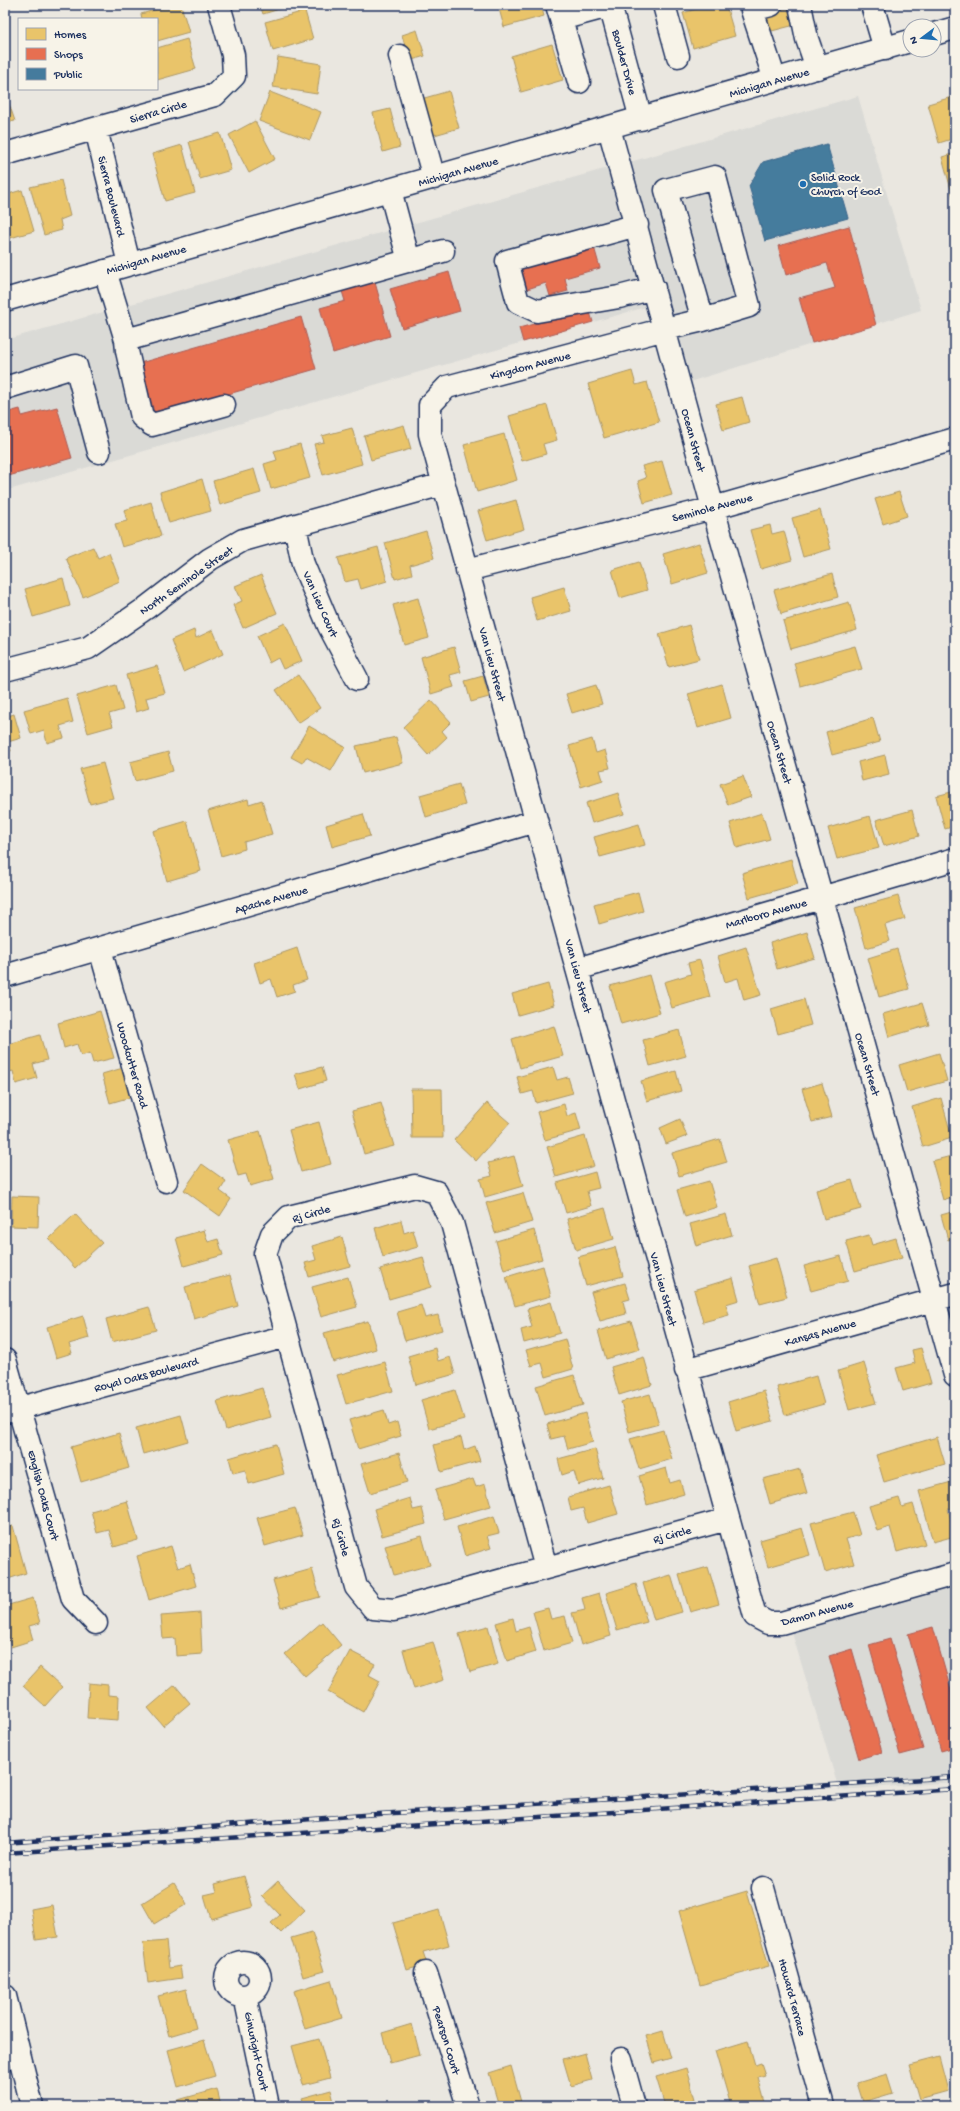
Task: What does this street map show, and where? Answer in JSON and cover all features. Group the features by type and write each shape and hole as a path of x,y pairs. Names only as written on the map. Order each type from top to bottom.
{"street":[{"name":"Sierra Circle","path":"5,154 215,95 234,76 233,55 219,5"},
{"path":"579,82 559,12 611,5"},
{"name":"Boulder Drive","path":"611,5 642,119"},
{"path":"664,5 678,56"},
{"path":"771,5 752,10 775,80"},
{"path":"800,5 817,68"},
{"path":"872,5 884,49"},
{"path":"942,32 955,28"},
{"name":"Michigan Avenue","path":"5,300 902,43"},
{"path":"400,56 434,178"},
{"name":"Ocean Street","path":"609,128 637,225 713,508 955,1376"},
{"name":"Sierra Boulevard","path":"96,129 129,264"},
{"name":"Kingdom Avenue","path":"430,434 430,405 447,387 703,320 749,306 715,176 666,190 703,320"},
{"path":"390,190 409,261"},
{"path":"637,225 507,261 518,302 537,311 619,297 654,288"},
{"path":"126,340 443,251"},
{"path":"105,271 126,340 127,351 142,417 152,425 224,405"},
{"path":"5,388 76,366 99,452"},
{"name":"Van Lieu Street","path":"430,434 728,1519"},
{"name":"Seminole Avenue","path":"467,570 713,508 955,439"},
{"name":"North Seminole Street","path":"5,670 88,648 146,608 210,560 243,540 443,484"},
{"name":"Van Lieu Court","path":"295,526 303,564 329,626 357,679"},
{"name":"Apache Avenue","path":"5,976 536,821"},
{"name":"Marlboro Avenue","path":"577,969 955,859"},
{"name":"Woodcutter Road","path":"100,949 166,1181"},
{"name":"Rj Circle","path":"546,1568 452,1223 436,1192 415,1186 289,1217 272,1234 265,1254 356,1587 373,1608 394,1610 728,1519"},
{"name":"Kansas Avenue","path":"686,1370 955,1294"},
{"name":"Royal Oaks Boulevard","path":"13,1410 287,1336"},
{"name":"English Oaks Court","path":"5,1360 13,1410 73,1599 96,1623"},
{"name":"Damon Avenue","path":"728,1519 755,1616 768,1623 781,1623 955,1574"},
{"name":"Howard Terrace","path":"763,1888 823,2106"},
{"name":"Pearson Court","path":"426,1973 468,2106"},
{"path":"5,1996 32,2106"},
{"name":"Ginwright Court","path":"245,1996 268,2106"},
{"path":"621,2059 634,2106"}],"shaded area":[{"path":"858,96 921,310 689,382 630,162"},
{"path":"611,167 649,306 5,491 5,340"},
{"path":"955,1583 955,1782 839,1790 791,1629"}],"building: Homes":[{"path":"131,5 144,5 132,8"},
{"path":"172,5 181,5 189,32 158,41 158,18 142,18 141,14"},
{"path":"260,5 293,5 263,14"},
{"path":"333,5 346,5 334,8"},
{"path":"498,5 541,5 544,16 504,27"},
{"path":"710,5 726,5 735,36 693,48 683,13"},
{"path":"791,7 795,25 764,33 760,15"},
{"path":"305,11 313,39 273,51 265,22"},
{"path":"417,30 425,56 409,61 402,35"},
{"path":"187,39 196,69 158,80 158,48"},
{"path":"552,44 563,80 521,92 511,56"},
{"path":"278,57 321,64 317,94 273,87"},
{"path":"449,91 459,128 431,136 421,99"},
{"path":"5,92 15,121 5,123"},
{"path":"270,92 321,112 310,140 259,121"},
{"path":"952,97 955,107 955,138 939,143 928,104"},
{"path":"390,109 400,147 383,152 373,113"},
{"path":"255,121 275,159 249,173 229,135"},
{"path":"220,133 231,170 200,179 189,142"},
{"path":"182,145 195,193 165,201 152,154"},
{"path":"955,153 955,200 954,200 942,157"},
{"path":"61,180 70,216 60,220 62,230 44,235 30,187"},
{"path":"22,190 34,231 7,239 5,195"},
{"path":"632,371 636,385 647,382 659,422 604,438 588,384"},
{"path":"742,397 749,422 723,430 716,404"},
{"path":"547,405 557,440 543,444 546,454 522,461 509,416"},
{"path":"404,425 411,449 371,460 364,436"},
{"path":"352,428 362,464 323,475 314,444 324,442 322,436"},
{"path":"504,434 517,480 477,492 464,445"},
{"path":"300,444 310,478 271,489 264,464 277,460 274,451"},
{"path":"662,461 672,495 644,503 638,481 646,478 642,466"},
{"path":"254,469 261,493 220,505 213,481"},
{"path":"202,479 211,511 169,523 160,492"},
{"path":"899,492 907,516 883,524 875,499"},
{"path":"516,500 524,529 487,540 478,511"},
{"path":"151,502 161,536 122,547 115,524 127,521 124,510"},
{"path":"820,510 831,549 803,557 792,518"},
{"path":"770,525 772,534 784,531 792,560 761,569 750,530"},
{"path":"426,531 434,558 410,565 412,574 395,579 385,543"},
{"path":"699,543 708,573 672,584 663,554"},
{"path":"93,547 98,558 109,553 120,581 83,597 66,558"},
{"path":"378,547 387,581 361,589 358,579 345,582 338,558"},
{"path":"639,562 647,590 620,598 612,570"},
{"path":"832,574 838,597 781,614 774,590"},
{"path":"261,575 277,613 243,628 233,605 242,601 235,586"},
{"path":"63,578 70,606 33,617 25,589"},
{"path":"564,587 571,611 537,621 530,597"},
{"path":"418,598 429,638 404,645 393,605"},
{"path":"849,602 857,630 791,649 783,621"},
{"path":"5,617 9,630 5,631"},
{"path":"285,623 302,661 283,669 278,658 269,663 257,636"},
{"path":"689,625 699,659 669,667 659,634"},
{"path":"194,630 196,638 213,630 223,654 183,672 171,640"},
{"path":"855,646 862,669 800,686 794,663"},
{"path":"454,647 461,672 450,675 454,687 431,694 421,657"},
{"path":"157,666 165,693 146,698 149,708 136,712 126,675"},
{"path":"298,675 320,708 298,723 276,690"},
{"path":"483,676 489,697 471,702 465,681"},
{"path":"722,684 731,718 698,728 688,694"},
{"path":"116,685 123,710 109,714 113,726 88,733 77,696"},
{"path":"596,685 602,704 572,713 566,694"},
{"path":"67,698 73,722 60,726 64,738 47,743 44,730 31,734 24,710"},
{"path":"431,700 451,722 442,731 447,737 428,755 403,727"},
{"path":"14,714 21,738 8,742 11,751 5,753 5,717"},
{"path":"873,718 880,742 832,755 826,732"},
{"path":"309,726 345,747 331,771 306,757 302,763 291,757"},
{"path":"396,737 403,763 363,773 356,746"},
{"path":"592,739 596,753 605,750 610,768 600,770 603,780 581,787 569,746"},
{"path":"168,752 173,771 135,781 130,762"},
{"path":"885,755 889,774 862,781 858,762"},
{"path":"103,763 113,798 90,804 80,769"},
{"path":"743,776 751,797 728,805 720,784"},
{"path":"459,784 465,805 426,817 420,795"},
{"path":"955,791 955,826 945,829 936,796"},
{"path":"618,793 624,814 592,823 586,803"},
{"path":"248,799 249,804 262,800 272,834 244,842 245,849 221,856 208,811"},
{"path":"912,810 919,836 884,846 876,820"},
{"path":"762,813 770,839 737,848 730,823"},
{"path":"363,814 370,836 332,847 326,825"},
{"path":"870,816 879,848 837,859 828,828"},
{"path":"187,821 201,871 167,881 153,831"},
{"path":"639,824 645,845 600,857 594,837"},
{"path":"5,843 8,855 5,856"},
{"path":"791,859 798,884 749,898 742,873"},
{"path":"638,892 643,911 599,924 594,904"},
{"path":"898,896 905,919 885,925 890,941 866,948 855,908"},
{"path":"807,932 815,958 777,969 770,943"},
{"path":"746,947 761,995 744,1000 738,978 725,982 718,956"},
{"path":"297,948 307,980 293,985 295,991 277,997 271,979 260,983 254,963"},
{"path":"897,949 909,989 879,997 868,958"},
{"path":"700,960 710,997 672,1008 664,982 691,974 688,963"},
{"path":"649,975 660,1013 621,1024 610,986"},
{"path":"548,984 554,1005 518,1015 512,994"},
{"path":"804,999 811,1025 778,1034 771,1009"},
{"path":"922,1003 929,1025 889,1037 883,1014"},
{"path":"100,1011 114,1058 93,1063 90,1053 81,1056 77,1044 64,1048 58,1023"},
{"path":"554,1026 563,1056 520,1068 512,1039"},
{"path":"679,1030 686,1056 650,1066 643,1040"},
{"path":"40,1035 47,1060 33,1064 37,1078 16,1084 13,1071 5,1073 5,1045"},
{"path":"939,1053 947,1081 907,1092 899,1065"},
{"path":"322,1067 326,1081 300,1089 295,1074"},
{"path":"553,1067 557,1080 568,1077 573,1093 536,1103 533,1091 522,1094 517,1077"},
{"path":"123,1068 131,1097 110,1103 102,1074"},
{"path":"676,1071 681,1091 647,1101 641,1081"},
{"path":"822,1083 832,1117 812,1122 802,1089"},
{"path":"411,1089 442,1089 443,1138 412,1138"},
{"path":"941,1098 952,1138 923,1147 912,1107"},
{"path":"381,1103 394,1146 364,1154 352,1111"},
{"path":"487,1103 510,1123 476,1161 454,1140"},
{"path":"564,1104 567,1116 576,1113 581,1130 545,1140 537,1112"},
{"path":"680,1119 687,1136 666,1144 660,1128"},
{"path":"319,1122 331,1164 301,1172 289,1130"},
{"path":"260,1131 274,1179 250,1186 246,1174 238,1176 228,1140"},
{"path":"585,1136 594,1166 556,1177 547,1147"},
{"path":"720,1139 727,1162 679,1176 672,1153"},
{"path":"955,1155 955,1196 943,1200 932,1161"},
{"path":"514,1156 523,1186 485,1197 480,1179 492,1176 488,1163"},
{"path":"202,1164 226,1181 220,1191 231,1199 220,1216 184,1190"},
{"path":"595,1172 599,1188 587,1191 591,1206 566,1213 557,1183"},
{"path":"852,1180 861,1209 824,1219 816,1190"},
{"path":"709,1181 717,1207 685,1217 677,1190"},
{"path":"523,1193 532,1222 495,1233 486,1203"},
{"path":"12,1196 39,1197 38,1227 11,1226"},
{"path":"605,1208 614,1239 576,1250 567,1219"},
{"path":"955,1211 955,1238 948,1240 941,1215"},
{"path":"75,1214 102,1243 75,1268 49,1239"},
{"path":"726,1214 732,1235 696,1246 690,1224"},
{"path":"401,1220 404,1233 413,1230 418,1247 383,1257 375,1228"},
{"path":"204,1230 208,1242 218,1239 223,1255 184,1266 176,1238"},
{"path":"534,1230 542,1259 504,1270 496,1241"},
{"path":"869,1235 872,1245 896,1238 902,1258 855,1271 846,1241"},
{"path":"342,1237 350,1266 309,1277 305,1263 316,1260 312,1246"},
{"path":"615,1247 623,1276 586,1286 578,1257"},
{"path":"841,1256 848,1281 811,1291 804,1266"},
{"path":"423,1257 431,1287 389,1299 380,1269"},
{"path":"776,1258 787,1297 760,1304 749,1266"},
{"path":"543,1266 551,1296 515,1306 506,1277"},
{"path":"230,1275 238,1306 194,1319 185,1287"},
{"path":"348,1277 357,1307 321,1317 312,1287"},
{"path":"733,1278 739,1300 726,1304 729,1315 703,1322 694,1290"},
{"path":"625,1283 630,1299 623,1301 626,1314 600,1321 591,1292"},
{"path":"551,1302 560,1333 524,1343 521,1330 532,1327 527,1309"},
{"path":"421,1305 425,1318 438,1315 442,1330 405,1341 397,1312"},
{"path":"149,1307 156,1330 112,1342 106,1319"},
{"path":"83,1316 89,1338 69,1344 72,1353 56,1358 47,1327"},
{"path":"368,1321 376,1349 333,1362 324,1333"},
{"path":"631,1321 640,1349 606,1359 598,1331"},
{"path":"565,1339 573,1369 546,1377 542,1363 531,1366 526,1350"},
{"path":"435,1348 438,1361 450,1357 455,1374 416,1385 408,1356"},
{"path":"921,1348 931,1383 903,1391 896,1368 915,1363 912,1350"},
{"path":"644,1357 652,1385 619,1395 611,1367"},
{"path":"385,1362 393,1391 346,1404 337,1375"},
{"path":"864,1363 876,1403 849,1410 838,1371"},
{"path":"574,1375 583,1405 545,1416 536,1386"},
{"path":"816,1376 824,1404 785,1415 777,1387"},
{"path":"262,1388 271,1417 226,1430 217,1401"},
{"path":"455,1390 464,1419 429,1429 421,1400"},
{"path":"764,1391 773,1421 736,1431 728,1402"},
{"path":"650,1394 659,1424 629,1432 621,1402"},
{"path":"384,1410 388,1425 397,1422 401,1436 358,1449 349,1420"},
{"path":"585,1413 593,1442 568,1449 564,1436 551,1439 547,1424"},
{"path":"181,1415 188,1441 143,1454 136,1428"},
{"path":"663,1430 672,1459 639,1469 630,1439"},
{"path":"119,1433 129,1468 81,1482 71,1447"},
{"path":"461,1437 464,1450 475,1446 480,1461 441,1472 434,1445"},
{"path":"937,1437 945,1464 884,1482 876,1455"},
{"path":"276,1444 284,1474 249,1484 245,1470 233,1473 229,1458"},
{"path":"595,1449 603,1478 578,1485 574,1471 562,1475 558,1459"},
{"path":"399,1453 407,1482 370,1493 361,1464"},
{"path":"666,1468 670,1483 680,1480 684,1494 647,1505 639,1476"},
{"path":"800,1469 807,1493 770,1504 763,1479"},
{"path":"473,1479 476,1487 485,1484 491,1506 444,1519 435,1490"},
{"path":"955,1481 955,1507 948,1509 955,1536 933,1542 919,1491"},
{"path":"609,1485 618,1514 587,1523 583,1508 571,1511 568,1497"},
{"path":"410,1498 413,1510 422,1508 426,1524 382,1536 374,1509"},
{"path":"899,1498 902,1507 913,1504 925,1544 897,1552 890,1527 877,1531 869,1506"},
{"path":"127,1501 138,1540 114,1547 109,1530 97,1533 91,1511"},
{"path":"295,1508 303,1535 265,1546 257,1518"},
{"path":"853,1512 860,1535 846,1539 854,1564 825,1572 811,1523"},
{"path":"494,1516 499,1533 487,1536 491,1548 465,1556 457,1527"},
{"path":"13,1526 26,1573 5,1580 5,1528"},
{"path":"802,1528 810,1555 768,1567 760,1540"},
{"path":"422,1536 430,1565 394,1575 385,1546"},
{"path":"171,1546 178,1568 190,1564 196,1586 149,1600 137,1556"},
{"path":"708,1567 719,1604 690,1612 679,1575"},
{"path":"312,1569 320,1597 281,1608 273,1580"},
{"path":"671,1575 682,1612 654,1620 643,1583"},
{"path":"636,1584 647,1622 617,1630 606,1593"},
{"path":"599,1593 611,1636 581,1645 572,1613 585,1610 582,1598"},
{"path":"33,1598 40,1623 29,1626 33,1640 11,1647 5,1626 5,1606"},
{"path":"548,1608 551,1619 565,1616 572,1643 544,1651 533,1612"},
{"path":"200,1613 202,1654 176,1656 175,1638 163,1639 161,1616"},
{"path":"513,1618 516,1631 529,1627 536,1652 507,1661 496,1623"},
{"path":"322,1622 341,1645 305,1676 285,1654"},
{"path":"488,1626 498,1664 470,1672 459,1634"},
{"path":"433,1642 444,1680 414,1689 403,1650"},
{"path":"350,1651 375,1664 369,1675 380,1681 363,1712 328,1692"},
{"path":"40,1667 62,1687 45,1706 23,1686"},
{"path":"89,1683 108,1685 108,1695 119,1696 118,1720 87,1718"},
{"path":"175,1685 190,1703 163,1726 148,1708"},
{"path":"244,1876 253,1907 211,1919 204,1895 217,1892 215,1884"},
{"path":"278,1881 305,1910 281,1933 271,1923 280,1915 262,1896"},
{"path":"174,1883 187,1904 154,1924 142,1903"},
{"path":"747,1891 769,1966 700,1985 679,1911"},
{"path":"52,1905 58,1937 36,1940 31,1909"},
{"path":"439,1910 449,1945 423,1952 427,1964 407,1970 393,1923"},
{"path":"312,1932 324,1971 303,1977 291,1938"},
{"path":"166,1941 169,1968 180,1966 182,1978 148,1983 143,1943"},
{"path":"331,1980 342,2018 305,2029 294,1991"},
{"path":"186,1989 196,2028 169,2036 158,1996"},
{"path":"412,2024 420,2055 390,2063 382,2033"},
{"path":"663,2031 671,2058 654,2063 646,2036"},
{"path":"319,2039 330,2078 303,2085 292,2046"},
{"path":"204,2040 215,2076 178,2087 168,2050"},
{"path":"748,2041 755,2065 761,2063 765,2075 758,2077 766,2106 731,2106 715,2051"},
{"path":"585,2053 592,2080 571,2086 563,2059"},
{"path":"939,2057 948,2091 919,2099 909,2065"},
{"path":"511,2066 521,2102 499,2106 489,2073"},
{"path":"686,2068 695,2099 672,2106 665,2106 656,2077"},
{"path":"887,2074 893,2093 863,2102 857,2083"},
{"path":"217,2089 221,2106 173,2106 171,2102"},
{"path":"331,2090 335,2106 305,2106 302,2098"}],"building: Shops":[{"path":"849,226 876,325 812,343 799,298 835,288 827,263 786,275 778,246"},
{"path":"594,247 600,268 565,278 568,291 550,296 546,283 521,291 515,269"},
{"path":"449,272 460,311 402,328 390,289"},
{"path":"374,279 390,336 333,353 320,308 345,301 341,288"},
{"path":"589,309 593,322 523,342 519,328"},
{"path":"301,317 316,369 155,415 140,363"},
{"path":"57,407 72,458 5,477 5,413 20,409 22,416"},
{"path":"933,1627 955,1705 955,1747 941,1751 908,1634"},
{"path":"890,1639 923,1749 900,1755 869,1645"},
{"path":"852,1649 882,1752 859,1759 829,1656"}],"building: Public":[{"path":"827,144 848,218 765,241 749,186 763,162"}],"railway":[{"path":"5,1843 363,1815 955,1777"},
{"path":"5,1853 955,1789"}],"place":[{"name":"Solid Rock Church of God","path":"803,184"}]}
